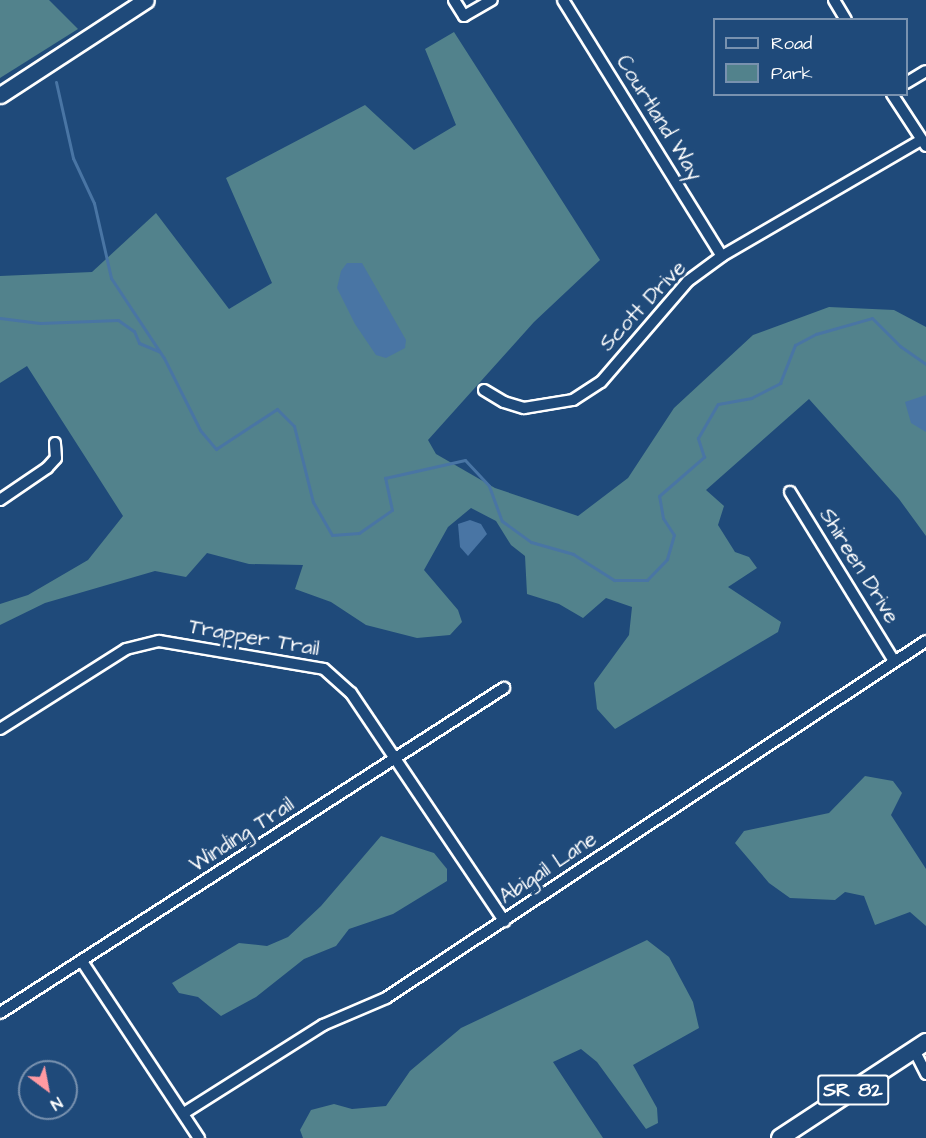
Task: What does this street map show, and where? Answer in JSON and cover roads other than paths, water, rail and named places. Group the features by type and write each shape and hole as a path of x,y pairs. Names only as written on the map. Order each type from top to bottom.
{"main road":[{"name":"SR 82","path":"780,1138 920,1046"}],"street":[{"path":"0,95 146,0"},
{"path":"454,0 464,16 492,0"},
{"name":"Courtland Way","path":"563,0 722,256"},
{"path":"834,0 845,18"},
{"path":"908,82 926,71"},
{"path":"893,96 923,143"},
{"name":"Scott Drive","path":"484,390 524,408 573,400 601,382 688,281 722,256 923,143"},
{"path":"0,500 46,468 56,458 55,443"},
{"name":"Shireen Drive","path":"790,492 894,662"},
{"name":"Trapper Trail","path":"0,729 126,650 159,641 324,669 351,693 397,757 504,921"},
{"name":"Abigail Lane","path":"184,1113 323,1025 386,998 926,641"},
{"name":"Winding Trail","path":"0,1013 83,963 504,688"},
{"path":"83,963 199,1138"},
{"path":"920,1046 926,1074"}],"water":[{"path":"347,263 362,263 406,340 405,348 386,358 376,355 355,324 337,288 341,271"},
{"path":"926,395 926,432 911,423 905,402"},
{"path":"470,520 481,524 487,534 468,556 460,547 458,524"}],"waterway":[{"path":"56,82 73,158 94,203 111,278 164,358 200,430 216,449 277,409 294,426 313,502 332,535 359,533 392,510 385,478 465,460 489,486 502,521 531,542 573,554 614,580 647,580 667,559 674,535 663,518 659,496 704,457 698,438 718,404 751,398 780,383 795,345 816,334 872,318 900,346 926,364"},
{"path":"0,318 40,323 118,320 134,331 139,343 158,351"}]}
